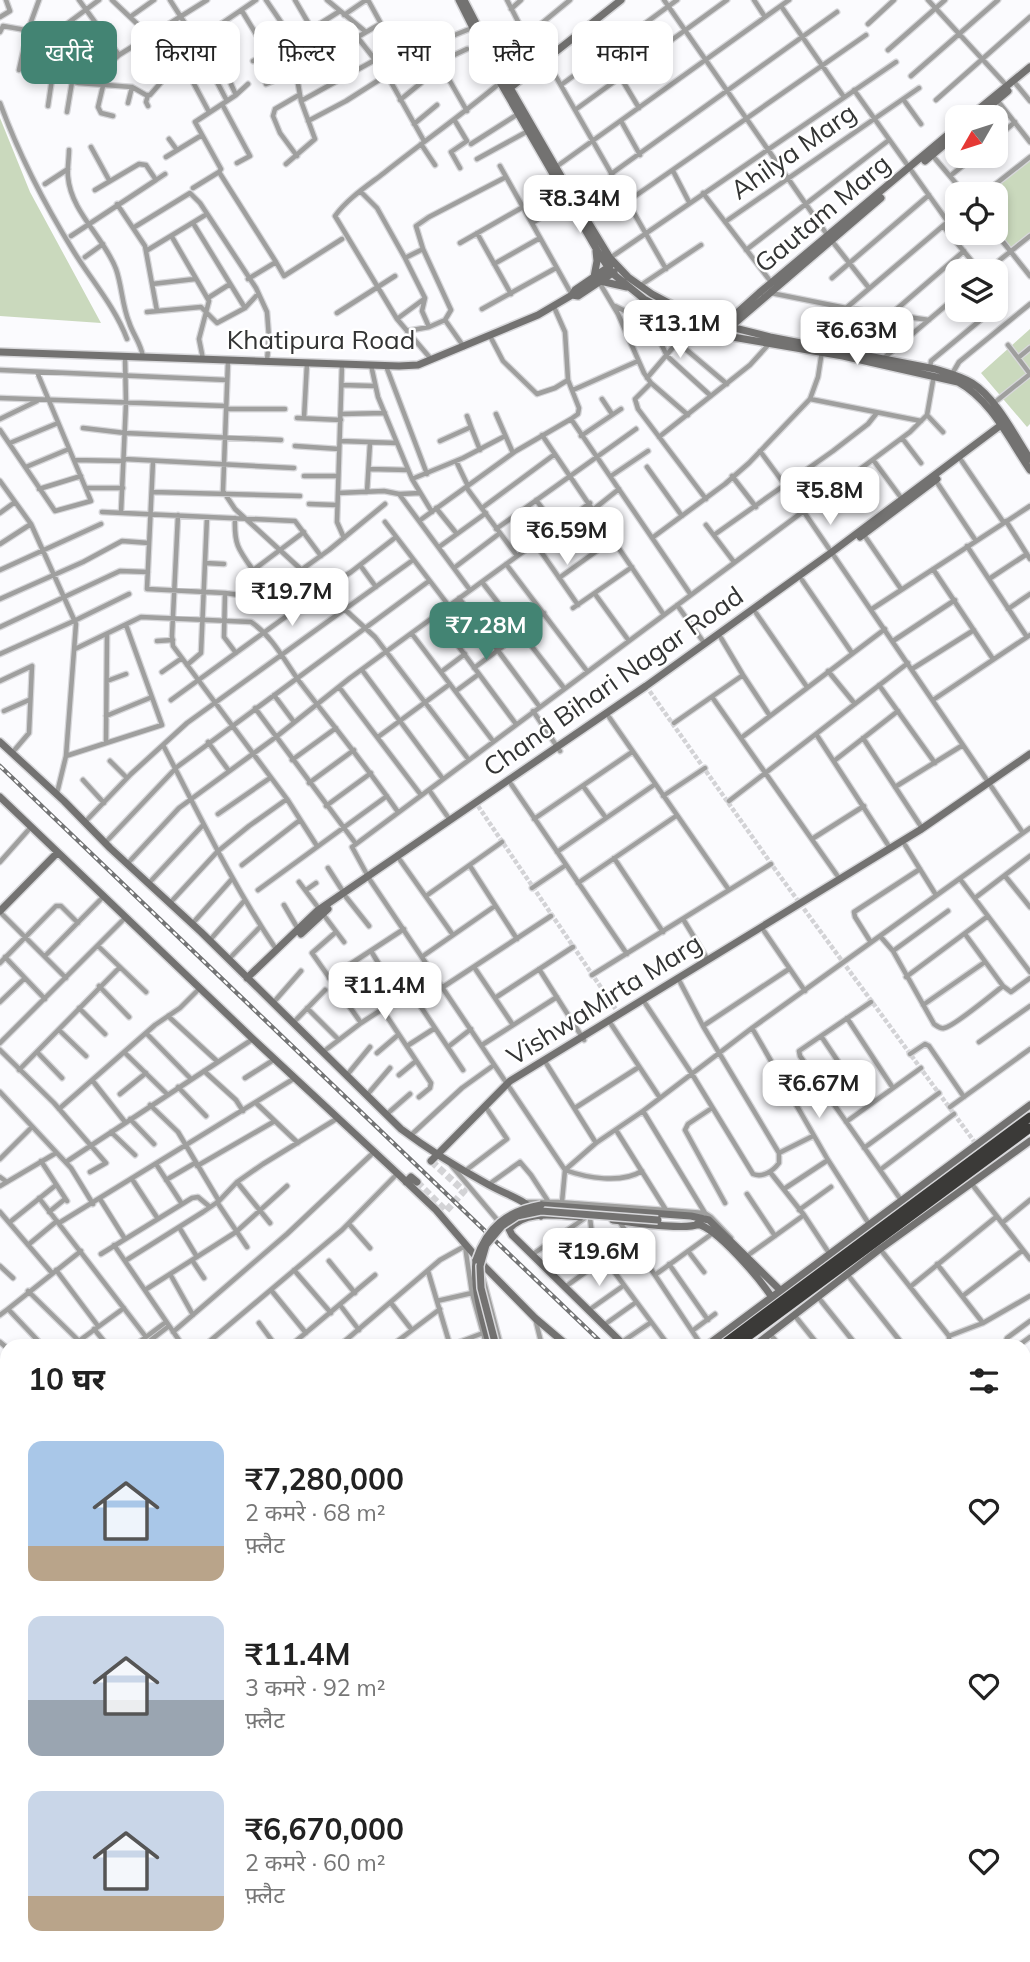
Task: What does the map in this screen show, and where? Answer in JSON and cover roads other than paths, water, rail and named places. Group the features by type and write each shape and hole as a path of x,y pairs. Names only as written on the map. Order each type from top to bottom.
{"highway":[{"path":"742,1339 1030,1117"},
{"path":"733,1339 753,1328 1030,1128"}],"street":[{"path":"0,17 10,11 6,0"},
{"path":"31,21 38,0"},
{"path":"79,0 119,55 131,48"},
{"path":"72,20 99,0"},
{"path":"112,0 134,21"},
{"path":"130,17 154,0"},
{"path":"170,0 183,21"},
{"path":"176,21 207,0"},
{"path":"226,21 256,0"},
{"path":"266,0 280,21"},
{"path":"295,0 309,21"},
{"path":"328,0 366,32"},
{"path":"325,21 367,0 378,21"},
{"path":"459,0 470,21"},
{"path":"464,0 472,21"},
{"path":"507,0 517,21"},
{"path":"511,9 521,0"},
{"path":"545,21 570,0"},
{"path":"664,0 830,238 869,288"},
{"path":"649,21 677,0"},
{"path":"673,40 727,0"},
{"path":"754,0 765,17"},
{"path":"556,167 789,0"},
{"path":"868,24 894,0"},
{"path":"928,0 982,59 1030,102"},
{"path":"888,50 945,0"},
{"path":"911,76 998,0"},
{"path":"595,21 617,1"},
{"path":"780,6 845,97"},
{"path":"242,11 254,31"},
{"path":"611,174 836,12"},
{"path":"936,100 1030,17"},
{"path":"0,39 4,26 21,29"},
{"path":"359,37 373,28"},
{"path":"628,201 866,35"},
{"path":"359,39 373,57"},
{"path":"558,52 572,40"},
{"path":"467,49 439,62 467,111"},
{"path":"19,69 21,60"},
{"path":"297,156 280,133 273,116 275,109 373,61"},
{"path":"612,266 646,233 689,202 896,62"},
{"path":"1011,87 1030,67"},
{"path":"990,105 1030,73"},
{"path":"561,86 572,78"},
{"path":"558,81 615,185 628,201 666,269"},
{"path":"309,121 373,83"},
{"path":"48,106 51,84"},
{"path":"67,112 72,84"},
{"path":"104,84 99,110 104,115 113,116"},
{"path":"111,84 132,87 148,95"},
{"path":"148,95 159,84"},
{"path":"195,84 209,112"},
{"path":"218,84 250,156 237,163"},
{"path":"231,84 236,95"},
{"path":"248,84 195,122 221,169 219,172 284,276 342,239"},
{"path":"286,164 315,139 300,98 298,84"},
{"path":"392,84 435,166"},
{"path":"400,100 420,84"},
{"path":"432,360 397,319 335,216 360,191 422,142 455,121 498,84"},
{"path":"504,84 529,131 580,209 612,266 639,286 699,319 822,349 952,374 974,384 993,404 1030,470"},
{"path":"505,84 556,167 595,245 628,287 644,299 692,325 719,335 884,358 933,371 971,389 984,401 1030,459"},
{"path":"510,88 515,84"},
{"path":"575,110 612,84"},
{"path":"625,84 639,108"},
{"path":"128,103 132,87"},
{"name":"Ahilya Marg","path":"725,222 919,88"},
{"path":"805,343 945,224 929,195 854,90"},
{"path":"148,95 148,106"},
{"path":"903,99 921,124"},
{"path":"987,105 996,99"},
{"path":"996,99 1030,142"},
{"path":"0,103 34,182 72,249 119,319 127,339"},
{"path":"414,124 437,106"},
{"path":"471,144 519,114"},
{"path":"455,121 467,141 452,152 460,168"},
{"path":"621,121 640,155"},
{"path":"1008,127 1014,122"},
{"path":"477,159 529,131"},
{"path":"166,157 202,135"},
{"name":"Gautam Marg","path":"726,326 769,293 945,138"},
{"path":"169,139 177,150"},
{"path":"746,250 889,140"},
{"name":"Gautam Marg","path":"910,171 945,144"},
{"path":"91,147 109,180"},
{"path":"69,150 68,179 72,191 79,208 116,269 128,321 142,346 143,357"},
{"path":"932,155 955,182"},
{"path":"998,182 1030,157"},
{"path":"95,190 142,163 156,180"},
{"path":"500,166 572,295"},
{"path":"45,184 69,168"},
{"path":"950,176 960,168"},
{"path":"673,171 689,202"},
{"path":"193,188 219,172"},
{"path":"71,236 165,174"},
{"path":"407,331 429,327 445,320 450,310 416,226 506,177"},
{"path":"360,191 377,208 405,258 425,298 422,311 429,327"},
{"path":"133,228 190,193 207,214 267,312 267,361"},
{"path":"703,193 771,283"},
{"path":"832,278 929,195"},
{"path":"532,223 571,199"},
{"path":"580,209 593,201"},
{"path":"117,204 145,246 157,311"},
{"path":"460,243 523,207"},
{"path":"146,251 207,214"},
{"path":"192,223 245,308"},
{"path":"477,233 511,294"},
{"path":"1000,259 1030,236"},
{"path":"172,237 209,301 199,340 203,359"},
{"path":"494,264 540,238"},
{"name":"Gautam Marg","path":"719,335 771,283 830,238"},
{"path":"85,257 103,244"},
{"path":"595,245 598,280 638,361 649,381 688,415"},
{"path":"639,286 701,245"},
{"path":"960,245 970,259"},
{"path":"1005,245 1030,276"},
{"path":"405,258 424,249"},
{"path":"891,314 964,251"},
{"path":"248,279 275,262"},
{"name":"Khatipura Road","path":"0,352 418,365 554,307 575,290 598,280 612,266"},
{"path":"482,309 556,268"},
{"path":"337,313 395,276"},
{"path":"152,284 195,279"},
{"path":"598,280 628,287"},
{"path":"208,298 230,284"},
{"path":"769,293 929,320"},
{"path":"147,312 201,307 217,323 245,308 258,294"},
{"path":"397,319 425,298"},
{"path":"644,299 649,318 667,356 712,396"},
{"path":"952,374 959,362 1030,304"},
{"path":"612,305 652,324"},
{"path":"884,358 945,306"},
{"path":"419,521 513,453 580,412 568,380 565,332 554,307"},
{"path":"649,318 727,384"},
{"path":"445,320 464,347"},
{"path":"642,1171 631,1178 613,1178 576,1174 565,1170 369,878 352,847 539,706 874,461 922,422 927,415 933,371 931,361 978,322"},
{"path":"692,325 635,402 706,499"},
{"path":"490,336 503,361 537,394 568,380"},
{"path":"659,437 727,384 765,351 769,343"},
{"path":"993,404 1030,374 1009,345"},
{"path":"1018,358 1030,348"},
{"path":"652,538 706,499 760,451 810,399 818,377 822,349"},
{"path":"121,513 126,403 125,356"},
{"path":"228,360 223,493 235,509 366,629 387,652 469,760"},
{"path":"573,390 638,361"},
{"path":"307,363 300,418 385,413"},
{"path":"342,364 337,526 344,538"},
{"path":"371,365 375,386 412,479 420,493 457,534"},
{"path":"386,366 427,474"},
{"path":"0,370 227,380"},
{"path":"0,430 55,512 92,501 37,372"},
{"path":"342,385 375,386"},
{"path":"0,398 285,409"},
{"path":"603,399 612,414"},
{"path":"810,399 922,422"},
{"path":"0,419 38,400"},
{"path":"581,436 621,409"},
{"path":"496,414 513,453"},
{"path":"713,535 833,451 868,424 876,414"},
{"path":"927,415 943,432"},
{"path":"467,416 480,450"},
{"path":"571,419 595,458 611,477 691,595"},
{"path":"10,443 58,423"},
{"name":"Chand Bihari Nagar Road","path":"608,715 864,534 1004,426"},
{"name":"Chand Bihari Nagar Road","path":"369,878 400,860 721,638 802,580 1004,426"},
{"path":"440,441 471,427"},
{"path":"83,428 125,433 281,440"},
{"path":"454,568 536,500 636,429"},
{"path":"542,435 664,615"},
{"path":"412,479 480,450 505,436"},
{"path":"902,438 921,463"},
{"path":"340,441 397,443"},
{"path":"368,492 370,443"},
{"path":"295,446 339,449"},
{"path":"26,467 69,449"},
{"path":"611,477 648,451"},
{"path":"760,451 806,510 1023,833"},
{"path":"439,547 555,454"},
{"path":"74,460 294,468"},
{"path":"961,460 1029,556 989,579"},
{"path":"153,461 147,589 205,591 262,598 321,556 385,504"},
{"path":"456,461 467,486 517,556"},
{"path":"874,461 904,502"},
{"path":"647,467 682,516"},
{"path":"369,469 408,470"},
{"path":"39,489 81,476"},
{"path":"304,476 338,476"},
{"path":"732,476 756,507"},
{"path":"935,480 976,541"},
{"path":"0,481 31,524 75,621 66,757 57,794"},
{"path":"846,481 862,503"},
{"path":"86,488 123,488"},
{"path":"594,509 619,489"},
{"path":"152,492 300,496"},
{"path":"338,493 420,493"},
{"path":"399,494 470,590"},
{"path":"536,500 557,528"},
{"path":"0,513 15,502"},
{"path":"127,864 172,815 362,670 590,503"},
{"path":"309,504 337,505"},
{"path":"872,609 1030,506"},
{"path":"102,512 295,521 321,556"},
{"path":"178,515 173,646 287,799 317,846"},
{"path":"187,665 201,653 207,517"},
{"path":"235,518 234,539 237,548 253,570"},
{"path":"385,522 449,606"},
{"path":"0,544 31,524"},
{"path":"0,570 102,524"},
{"path":"706,525 734,562"},
{"path":"262,598 244,577 304,532"},
{"path":"864,534 901,589"},
{"path":"172,700 396,537"},
{"path":"559,578 612,540"},
{"path":"0,599 122,541 149,543"},
{"path":"535,543 575,607 632,567"},
{"path":"933,700 1028,636 967,547"},
{"path":"85,822 163,745 214,704 413,560"},
{"path":"205,563 224,564"},
{"path":"506,564 587,671"},
{"path":"360,565 376,587"},
{"path":"933,569 993,660"},
{"path":"0,627 120,571 148,572"},
{"path":"802,580 852,653"},
{"path":"105,843 175,769 429,582"},
{"path":"482,582 564,688"},
{"path":"225,593 224,637 236,653"},
{"path":"0,654 129,594"},
{"path":"595,594 629,641"},
{"path":"1008,609 1030,594"},
{"path":"459,598 539,706"},
{"path":"893,641 955,600"},
{"path":"677,605 705,644"},
{"path":"474,668 544,613"},
{"path":"756,613 807,687"},
{"path":"436,616 516,724"},
{"path":"75,649 141,617 249,622 265,632 398,812"},
{"path":"66,757 162,724 126,625"},
{"path":"741,738 885,629"},
{"path":"912,669 974,630"},
{"path":"106,743 107,635"},
{"path":"412,635 493,741"},
{"path":"721,638 770,716"},
{"path":"157,640 173,640"},
{"path":"441,672 465,654"},
{"path":"162,672 182,658"},
{"path":"729,802 908,663"},
{"path":"0,681 32,666 29,733 12,753"},
{"path":"362,670 443,779"},
{"path":"828,671 855,704"},
{"path":"107,681 127,674"},
{"path":"456,691 479,674"},
{"path":"674,723 743,675"},
{"path":"378,737 450,684"},
{"path":"879,685 935,763"},
{"path":"340,687 421,795"},
{"path":"274,695 295,722"},
{"path":"106,716 152,697"},
{"path":"712,697 840,879"},
{"path":"4,711 29,701"},
{"path":"255,708 356,844"},
{"path":"533,711 559,749"},
{"path":"834,761 898,711"},
{"path":"608,715 729,890"},
{"path":"292,760 336,727"},
{"path":"816,734 891,848"},
{"path":"863,738 922,829"},
{"path":"0,742 210,940 434,1158 449,1162 488,1185 527,1202 541,1216"},
{"path":"208,743 229,771"},
{"path":"163,745 217,852 276,950"},
{"path":"895,787 963,745"},
{"name":"Chand Bihari Nagar Road","path":"249,979 298,929 450,820 559,749"},
{"path":"309,783 354,751"},
{"path":"534,819 632,752"},
{"name":"VishwaMirta Marg","path":"507,1085 905,845 1030,754"},
{"name":"VishwaMirta Marg","path":"507,1085 922,829 1030,759"},
{"path":"110,761 127,778"},
{"path":"663,796 705,768"},
{"path":"326,806 371,774"},
{"path":"218,814 270,778"},
{"path":"83,780 104,803"},
{"path":"511,784 626,954"},
{"path":"557,852 654,785"},
{"path":"583,786 606,818"},
{"path":"429,790 450,820"},
{"path":"258,890 387,796"},
{"path":"0,797 436,1210 484,1266 560,1339"},
{"path":"170,903 217,852 287,799"},
{"path":"812,839 864,806"},
{"path":"578,883 676,816"},
{"path":"242,865 300,820"},
{"path":"148,883 203,825"},
{"path":"1,859 31,827"},
{"path":"562,1202 565,1170 596,1143 1030,828"},
{"path":"426,896 502,842"},
{"path":"905,845 936,895"},
{"path":"57,853 0,911 66,978"},
{"path":"975,899 1030,856"},
{"path":"614,858 663,932"},
{"path":"400,860 453,935"},
{"path":"592,975 771,864"},
{"path":"532,888 566,865"},
{"path":"470,866 517,939"},
{"path":"328,868 369,926"},
{"path":"870,942 855,912 920,869"},
{"path":"1005,876 1029,905"},
{"path":"192,923 233,878"},
{"path":"960,879 1027,964 1030,972"},
{"path":"299,882 344,942"},
{"path":"306,890 316,883"},
{"path":"45,957 103,897"},
{"path":"210,940 245,900"},
{"path":"0,963 58,905 78,923"},
{"path":"284,905 298,929"},
{"path":"423,956 495,906"},
{"path":"893,951 948,911"},
{"name":"Chand Bihari Nagar Road","path":"249,979 321,912"},
{"path":"443,987 551,916"},
{"path":"906,976 988,916"},
{"path":"0,1043 126,917"},
{"path":"684,919 708,960"},
{"path":"229,959 260,927"},
{"path":"329,978 404,929"},
{"path":"764,931 805,991"},
{"path":"336,932 312,953 361,1023"},
{"path":"965,934 1003,986 1011,992 1030,978"},
{"path":"880,936 893,951 934,1024 945,1028 1003,986"},
{"path":"98,946 146,992"},
{"path":"495,998 573,947"},
{"path":"371,951 401,998"},
{"path":"5,957 45,999"},
{"path":"922,1005 986,962"},
{"path":"19,1070 120,967"},
{"path":"474,967 513,1026"},
{"path":"538,969 583,1038"},
{"path":"703,1026 789,969"},
{"path":"274,1003 301,971"},
{"path":"344,999 385,974"},
{"path":"323,1052 361,1023 435,975"},
{"path":"0,1002 25,978"},
{"path":"645,1003 753,1174 758,1176 770,1172 779,1163 779,1153 703,1026 680,982"},
{"path":"99,986 129,1017"},
{"path":"59,1109 200,988"},
{"path":"293,1023 325,990"},
{"path":"482,1045 557,997"},
{"path":"871,1002 799,1051 901,1200"},
{"path":"979,1042 1030,1006"},
{"path":"421,1007 463,1069"},
{"path":"79,1008 104,1034"},
{"path":"307,1008 339,1040"},
{"path":"382,1009 431,1085 419,1097"},
{"path":"168,1016 218,1062"},
{"path":"847,1018 893,1088"},
{"path":"611,1024 660,1098"},
{"path":"407,1046 435,1028"},
{"path":"752,1028 813,1136 869,1224"},
{"path":"448,1047 471,1029"},
{"path":"59,1030 86,1056"},
{"path":"146,1033 191,1079"},
{"path":"377,1053 398,1035"},
{"path":"821,1036 868,1106"},
{"path":"66,1162 253,1039"},
{"path":"910,1054 925,1044 929,1046 964,1097"},
{"path":"347,1075 370,1047"},
{"path":"950,1107 1030,1049"},
{"path":"0,1050 59,1109 106,1163 90,1172"},
{"path":"37,1052 62,1078"},
{"path":"124,1052 167,1094"},
{"path":"245,1078 275,1058"},
{"path":"399,1075 416,1061"},
{"path":"546,1063 596,1143"},
{"path":"410,1136 442,1105 494,1065"},
{"path":"575,1109 639,1067"},
{"path":"846,1122 921,1068"},
{"path":"368,1095 390,1069"},
{"path":"204,1071 236,1100 243,1111"},
{"path":"120,1094 146,1073"},
{"path":"28,1245 58,1222 93,1204 295,1078"},
{"path":"92,1080 127,1121 154,1144"},
{"path":"434,1158 507,1085"},
{"path":"178,1087 206,1116"},
{"path":"0,1092 66,1162 93,1204"},
{"path":"864,1148 939,1093"},
{"path":"387,1114 410,1094"},
{"path":"256,1103 298,1143"},
{"path":"150,1105 178,1132 247,1247"},
{"path":"713,1339 1030,1105"},
{"path":"464,1171 507,1139 485,1106"},
{"path":"712,1108 688,1124 685,1130 726,1203"},
{"path":"643,1111 705,1213 727,1232 737,1248"},
{"path":"880,1170 954,1114"},
{"path":"125,1261 218,1202 237,1182 338,1118"},
{"path":"166,1180 275,1121"},
{"path":"0,1159 32,1126"},
{"path":"616,1130 642,1171 662,1215"},
{"path":"111,1132 135,1156"},
{"path":"779,1153 813,1136"},
{"path":"763,1339 880,1249 1030,1141"},
{"path":"173,1332 287,1234 374,1152"},
{"path":"0,1186 56,1153"},
{"path":"784,1189 828,1160"},
{"path":"41,1161 66,1200 50,1212"},
{"path":"449,1162 512,1236 619,1339"},
{"path":"488,1185 520,1162 548,1202"},
{"path":"156,1164 182,1204"},
{"path":"770,1172 804,1215 829,1253"},
{"path":"212,1339 349,1224 397,1173"},
{"path":"0,1177 6,1182"},
{"path":"406,1182 411,1177 417,1182"},
{"path":"132,1179 159,1220"},
{"path":"237,1182 270,1223"},
{"path":"971,1183 1030,1259"},
{"path":"10,1222 56,1185"},
{"path":"145,1290 236,1232 287,1186"},
{"path":"799,1210 831,1186"},
{"path":"747,1194 775,1236"},
{"path":"101,1254 192,1198 198,1197 210,1207"},
{"path":"39,1198 145,1337"},
{"path":"100,1199 125,1239"},
{"path":"527,1202 562,1202 709,1220 779,1289"},
{"path":"1002,1223 1029,1202"},
{"path":"486,1339 475,1275 481,1244 496,1224 523,1208 541,1205 662,1215 699,1224 713,1233 751,1270 771,1296"},
{"path":"496,1339 481,1288 480,1266 486,1245 502,1226 517,1216 541,1211 662,1215 705,1213"},
{"path":"0,1212 54,1272 103,1339"},
{"path":"746,1257 804,1215"},
{"path":"512,1236 509,1229 525,1217 588,1218 693,1227 699,1224"},
{"path":"910,1287 996,1217"},
{"path":"532,1255 588,1218"},
{"path":"588,1218 593,1244 662,1339"},
{"path":"618,1220 698,1339"},
{"path":"349,1224 370,1248"},
{"path":"178,1227 204,1278"},
{"path":"655,1275 713,1233"},
{"path":"549,1271 586,1244 593,1244"},
{"path":"114,1245 178,1339"},
{"path":"347,1339 452,1252 465,1246"},
{"path":"465,1246 472,1293 485,1339"},
{"path":"880,1249 949,1339"},
{"path":"964,1296 1023,1250"},
{"path":"0,1315 81,1251"},
{"path":"688,1251 704,1272"},
{"path":"565,1287 604,1259"},
{"path":"329,1261 355,1293"},
{"path":"670,1264 708,1320"},
{"path":"937,1264 983,1322"},
{"path":"0,1266 12,1278"},
{"path":"484,1266 486,1296 496,1339"},
{"path":"294,1270 331,1313"},
{"path":"428,1271 447,1339"},
{"path":"170,1274 193,1315"},
{"path":"847,1274 898,1339"},
{"path":"299,1339 375,1275"},
{"path":"589,1310 623,1286"},
{"path":"271,1290 306,1333"},
{"path":"28,1291 77,1339"},
{"path":"438,1301 472,1293"},
{"path":"953,1339 1030,1296"},
{"path":"818,1297 851,1339"},
{"path":"391,1303 412,1330"},
{"path":"604,1325 635,1303"},
{"path":"340,1305 359,1329"},
{"path":"82,1339 124,1308"},
{"path":"8,1309 36,1339"},
{"path":"400,1339 440,1309"},
{"path":"692,1331 715,1314"},
{"path":"795,1316 813,1339"},
{"path":"535,1318 540,1339"},
{"path":"1006,1339 1030,1321"},
{"path":"259,1323 271,1339"},
{"path":"630,1339 650,1323"},
{"path":"143,1339 167,1324"},
{"path":"151,1339 167,1324"},
{"path":"467,1339 483,1333"},
{"path":"770,1334 774,1339"}],"tunnel":[{"path":"646,686 777,872 976,1144"},
{"path":"478,806 619,1014"},
{"path":"417,1182 446,1211 464,1191 431,1161"}],"railway":[{"path":"0,766 598,1339"}]}
